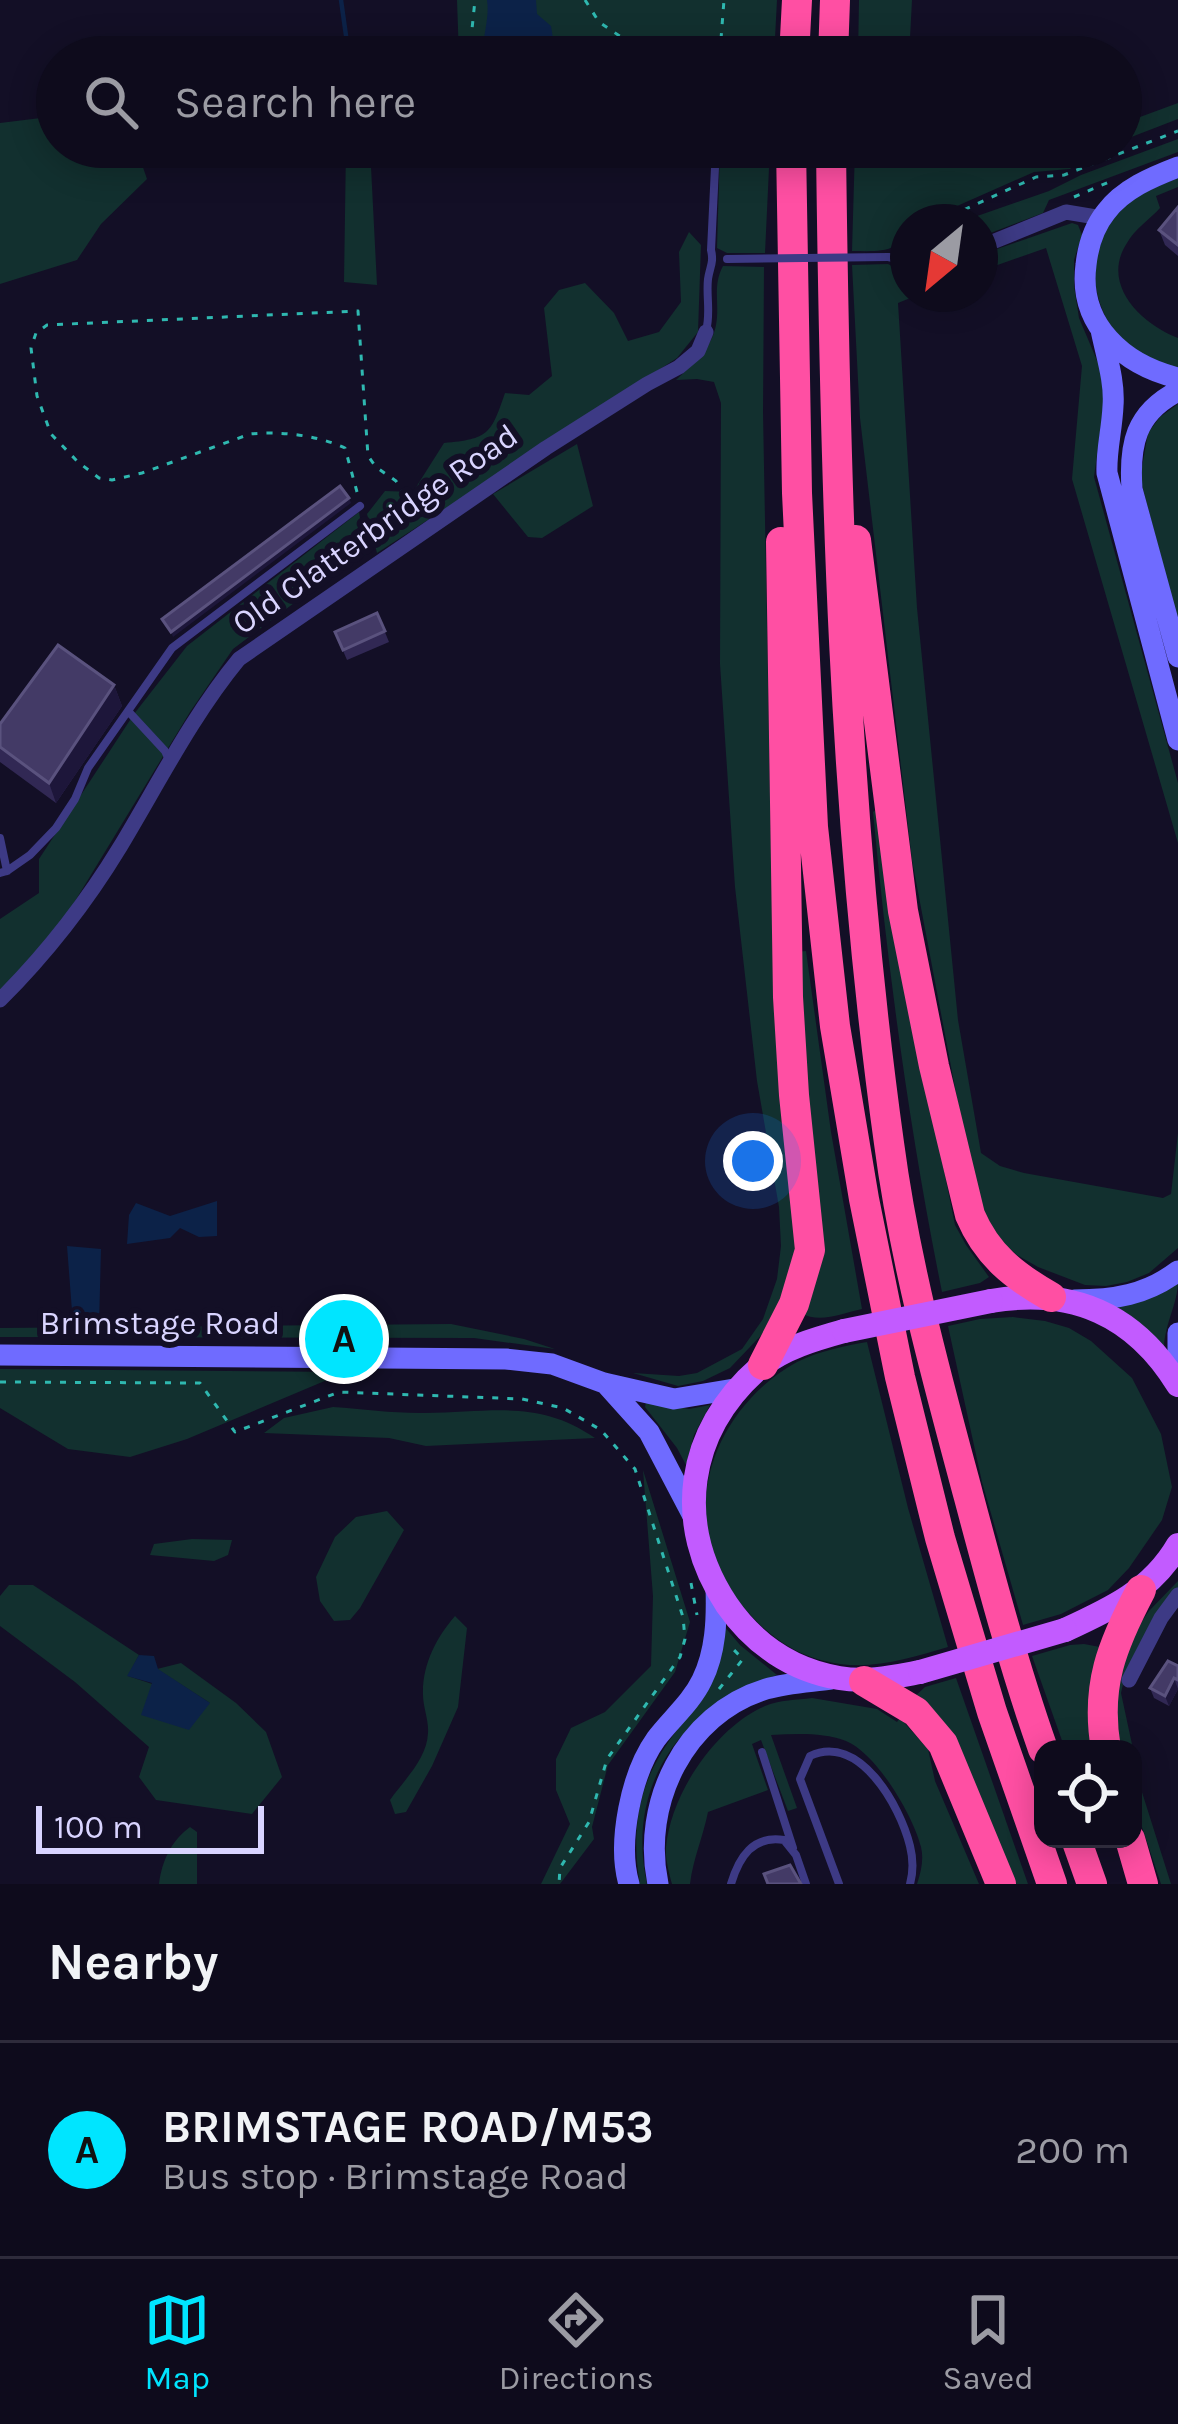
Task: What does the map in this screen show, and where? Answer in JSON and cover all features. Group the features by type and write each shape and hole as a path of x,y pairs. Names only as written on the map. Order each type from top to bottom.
{"highway":[{"path":"795,36 797,0"},
{"path":"834,36 835,0"},
{"path":"791,168 797,493 813,826 835,1026 900,1376 940,1538 992,1712 1052,1884"},
{"path":"831,168 837,506 850,781 889,1145 907,1252 942,1397 1040,1740"},
{"path":"763,1365 794,1304 810,1250 794,1095 786,913 780,473 792,273"},
{"path":"833,347 903,911 934,1066 977,1232 997,1260 1059,1298"},
{"path":"1105,1740 1104,1682 1114,1647 1161,1572"},
{"path":"851,1679 916,1712 943,1744 1001,1884"},
{"path":"1079,1848 1092,1884"},
{"path":"1133,1848 1143,1884"}],"main road":[{"path":"1178,167 1130,189 1102,218 1088,246 1084,274 1090,312 1101,330 1126,357 1178,378"},
{"path":"1101,330 1112,381 1107,473 1178,740"},
{"path":"1178,391 1140,425 1130,463 1132,489 1178,657"},
{"path":"851,1679 791,1663 766,1649 740,1623 702,1558 692,1514 696,1475 716,1419 740,1388 763,1365 789,1349 844,1331 1026,1296 1111,1300 1135,1294 1178,1271"},
{"path":"1059,1298 1122,1324 1165,1365 1178,1385"},
{"path":"1178,1333 1178,1368"},
{"name":"Brimstage Road","path":"0,1355 506,1359 553,1364 604,1383 674,1399 740,1388"},
{"name":"Brimstage Road","path":"604,1383 649,1432 692,1514"},
{"path":"658,1884 653,1845 657,1810 670,1773 688,1744 719,1713 766,1689 920,1672 1065,1630 1111,1609 1161,1572 1178,1545"},
{"path":"629,1884 625,1844 640,1769 652,1744 704,1678 713,1646 716,1588"}],"street":[{"path":"998,240 1066,212 1102,218"},
{"name":"Old Clatterbridge Road","path":"0,1000 72,920 217,685 239,659 613,404 679,367 698,351 706,332"},
{"path":"1129,1680 1178,1595"}],"lane":[{"path":"706,332 708,278 714,264 715,168"},
{"path":"714,264 727,259 890,257"},
{"path":"0,838 4,872 30,855 56,828 88,768 172,648 360,506"},
{"path":"128,711 170,762"},
{"path":"839,1884 800,1779 809,1756 823,1750 837,1750 859,1760 884,1792 910,1846 910,1884"},
{"path":"762,1752 806,1884"},
{"path":"731,1884 739,1860 768,1837 784,1840 796,1855"}],"path":[{"path":"471,36 475,0"},
{"path":"585,0 599,22 620,36"},
{"path":"721,36 724,0"},
{"path":"1142,145 1178,131"},
{"path":"977,204 1036,177 1082,168"},
{"path":"373,565 345,448 333,442 250,434 142,473 99,478 51,434 37,396 31,348 36,333 47,325 358,311 368,455 396,481 426,529"},
{"path":"0,1382 200,1383 235,1432 339,1392 521,1400 563,1408 602,1430 634,1469 683,1618 685,1639 680,1657 608,1759 589,1822 560,1868 559,1884"}],"green space":[{"path":"457,0 777,0 775,36 458,36"},
{"path":"859,0 912,0 910,36 858,36"},
{"path":"1178,103 1178,119 1142,133 1142,116"},
{"path":"36,119 36,168 143,168 147,179 101,224 77,260 0,284 0,123"},
{"path":"1178,139 1178,152 1142,165 1142,152"},
{"path":"346,168 371,168 377,285 344,282"},
{"path":"719,168 769,168 765,253 727,253 717,248"},
{"path":"854,168 1071,168 1034,172 962,204 890,204 890,248 852,251"},
{"path":"1100,168 1135,168 1049,200 1043,213 998,230 998,209"},
{"path":"1178,178 1178,187 1156,196 1160,208 1130,238 1118,273 1138,313 1178,338 1178,368 1152,361 1130,347 1101,306 1096,282 1105,232 1121,210 1140,195"},
{"path":"1072,223 1082,235 1074,260 1074,286 1079,318 1104,377 1094,477 1178,783 1178,843 1072,479 1082,366 1046,248 998,265 998,249"},
{"path":"689,232 701,245 698,332 677,358 377,553 367,514 385,491 413,492 444,443 486,432 505,393 529,395 552,376 544,308 559,290 585,283 614,313 628,341 659,332 681,302 679,252"},
{"path":"852,265 890,265 890,312 899,312 917,608 958,1020 981,1153 1000,1166 1024,1173 1163,1198 1171,1194 1178,1133 1178,1248 1149,1273 1127,1282 1085,1285 1017,1255 988,1224 970,1167 912,860 860,418"},
{"path":"723,266 764,267 774,1007 797,1267 767,1329 730,1368 678,1386 633,1373 697,1373 742,1349 763,1319 777,1279 781,1246 735,887 720,664 721,403 714,382 676,380 701,356 714,333"},
{"path":"1178,404 1178,621 1140,478 1148,433"},
{"path":"577,444 593,506 542,538 528,537 493,494"},
{"path":"359,512 366,554 233,649 69,911 48,941 0,991 0,919 39,893 39,859 134,714 187,646"},
{"path":"877,809 955,1225 989,1277 942,1292 893,993 873,812"},
{"path":"806,951 862,1309 823,1318 801,1313 796,952"},
{"path":"1178,1281 1164,1347 1116,1308"},
{"path":"1013,1317 1069,1328 1132,1378 1161,1434 1172,1487 1162,1520 1108,1590 1061,1614 1023,1625 982,1482 948,1326"},
{"path":"451,1324 555,1349 474,1338 0,1337 0,1328"},
{"path":"867,1342 948,1647 895,1661 854,1665 810,1657 784,1644 732,1593 721,1578 711,1548 706,1493 721,1441 735,1417 773,1377 823,1352"},
{"path":"0,1369 346,1372 187,1439 130,1457 68,1449 0,1408"},
{"path":"646,1402 689,1409 710,1405 694,1435 686,1465 645,1407"},
{"path":"333,1407 408,1413 531,1412 573,1425 595,1438 426,1446 389,1438 264,1433 284,1418"},
{"path":"643,1470 690,1622 675,1672 608,1765 592,1827 594,1839 560,1884 541,1884 570,1824 556,1790 556,1759 571,1728 605,1712 651,1666 653,1596"},
{"path":"387,1511 404,1530 360,1608 350,1620 334,1621 320,1601 316,1577 335,1537 356,1517"},
{"path":"232,1540 228,1555 214,1561 150,1555 154,1544"},
{"path":"1178,1581 1124,1680 1121,1693 1131,1740 1110,1740 1106,1707 1134,1632"},
{"path":"9,1585 33,1585 139,1655 128,1676 210,1703 157,1669 181,1663 236,1703 266,1732 282,1777 252,1814 156,1800 139,1777 149,1747 75,1682 0,1626 0,1596"},
{"path":"455,1616 467,1628 458,1707 406,1812 395,1814 390,1800 427,1743 423,1684 428,1663"},
{"path":"724,1626 777,1675 714,1707 668,1753 645,1813 642,1847 647,1884 640,1884 636,1835 645,1787 659,1757 710,1685"},
{"path":"1070,1645 1100,1647 1093,1740 1062,1740 1032,1656"},
{"path":"956,1678 1028,1884 1009,1884 911,1700 925,1687"},
{"path":"812,1698 877,1709 897,1722 900,1718 928,1749 935,1781 979,1884 917,1884 922,1866 917,1834 881,1771 846,1741 799,1734 771,1735 797,1808 788,1811 761,1740 752,1744 768,1790 708,1812 690,1884 672,1884 666,1851 670,1826 699,1764 747,1716 770,1704"},
{"path":"1142,1792 1171,1884 1161,1884 1142,1827"},
{"path":"190,1827 197,1832 197,1884 159,1884 168,1852"}],"water":[{"path":"487,0 536,0 537,14 551,26 553,36 485,36"},
{"path":"217,1201 217,1236 199,1237 180,1228 170,1238 127,1244 129,1215 136,1203 170,1216"},
{"path":"67,1246 101,1249 99,1326 83,1331 73,1324"},
{"path":"139,1655 154,1656 158,1669 210,1703 189,1730 141,1715 152,1683 127,1676"}],"building":[{"path":"1178,207 1178,245 1159,230"},
{"path":"340,486 349,498 171,632 162,619"},
{"path":"377,613 385,631 343,650 335,632"},
{"path":"58,645 114,685 49,783 0,747 0,724"},
{"path":"1168,1661 1178,1666 1178,1680 1174,1678 1165,1696 1150,1688"},
{"path":"790,1865 801,1884 768,1884 764,1874"}],"waterway":[{"path":"341,0 346,36"}],"place":[{"name":"BRIMSTAGE ROAD/M53","path":"344,1339"}]}
